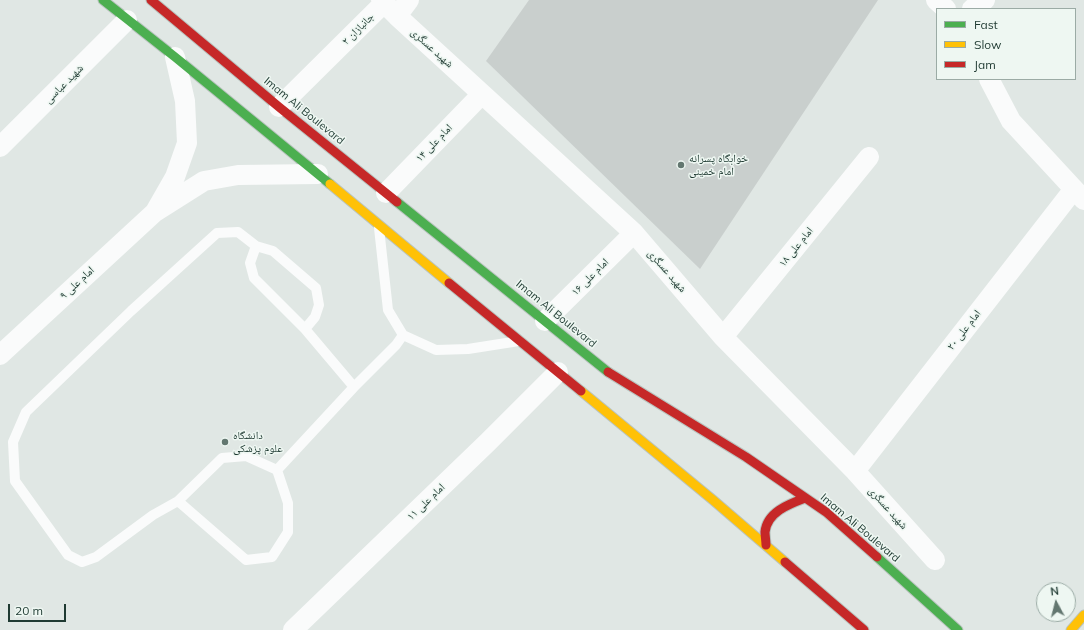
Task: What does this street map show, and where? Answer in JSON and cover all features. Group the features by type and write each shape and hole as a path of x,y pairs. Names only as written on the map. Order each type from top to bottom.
{"main road":[{"path":"102,0 175,57 558,372 766,544 864,630"},
{"name":"Imam Ali Boulevard","path":"151,0 279,107 606,371 746,457 826,512 958,630"},
{"path":"766,544 765,531 770,519 780,509 805,498"},
{"path":"1071,630 1084,615"}],"street":[{"name":"جانبازان ۲","path":"279,107 332,55 388,6 409,0"},
{"path":"936,0 945,8"},
{"path":"973,8 985,0"},
{"name":"شهید عسگری","path":"388,6 634,233 723,337 855,471 935,560"},
{"name":"شهید عباسی","path":"0,147 127,20"},
{"name":"امام علی ۹","path":"155,212 175,177 187,143 185,101 175,57"},
{"path":"990,80 1011,121 1079,195"},
{"name":"امام علی ۱۴","path":"386,193 482,94"},
{"name":"امام علی ۱۸","path":"723,337 869,156"},
{"name":"امام علی ۹","path":"0,355 155,212 204,181 238,175 318,174"},
{"name":"امام علی ۲۰","path":"855,471 1079,195"},
{"name":"امام علی ۱۶","path":"545,321 634,233"},
{"name":"امام علی ۱۱","path":"293,630 482,448 558,372"}],"lane":[{"path":"378,224 383,256 388,310 403,335 436,350 468,349 520,341"},
{"path":"178,501 246,560 272,557 288,532 288,504 277,470 246,456 222,458 178,501 153,515 96,557 82,562 68,554 16,481 13,442 26,412 131,311 217,233 238,232 256,246 273,251 316,288 319,305 316,317 305,329"},
{"path":"256,246 250,263 254,278 305,329 354,387"},
{"path":"277,470 354,387 396,345 403,335"}],"building":[{"name":"خوابگاه پسرانه امام خمینی","path":"529,0 878,0 700,269 486,61"}],"traffic: fast":[{"path":"103,0 330,184"},
{"path":"397,202 608,372"},
{"path":"877,557 958,630"}],"traffic: slow":[{"path":"330,184 449,283"},
{"path":"581,391 713,500 785,562"},
{"path":"1071,630 1084,615"}],"traffic: jam":[{"path":"151,0 279,107 397,202"},
{"path":"449,283 581,391"},
{"path":"608,372 746,457 826,512 877,557"},
{"path":"766,545 765,532 767,525 774,514 786,506 805,498"},
{"path":"785,562 864,630"}],"place":[{"name":"خوابگاه پسرانه امام خمینی","path":"681,165"},
{"name":"دانشگاه علوم پزشکی","path":"225,442"}]}
